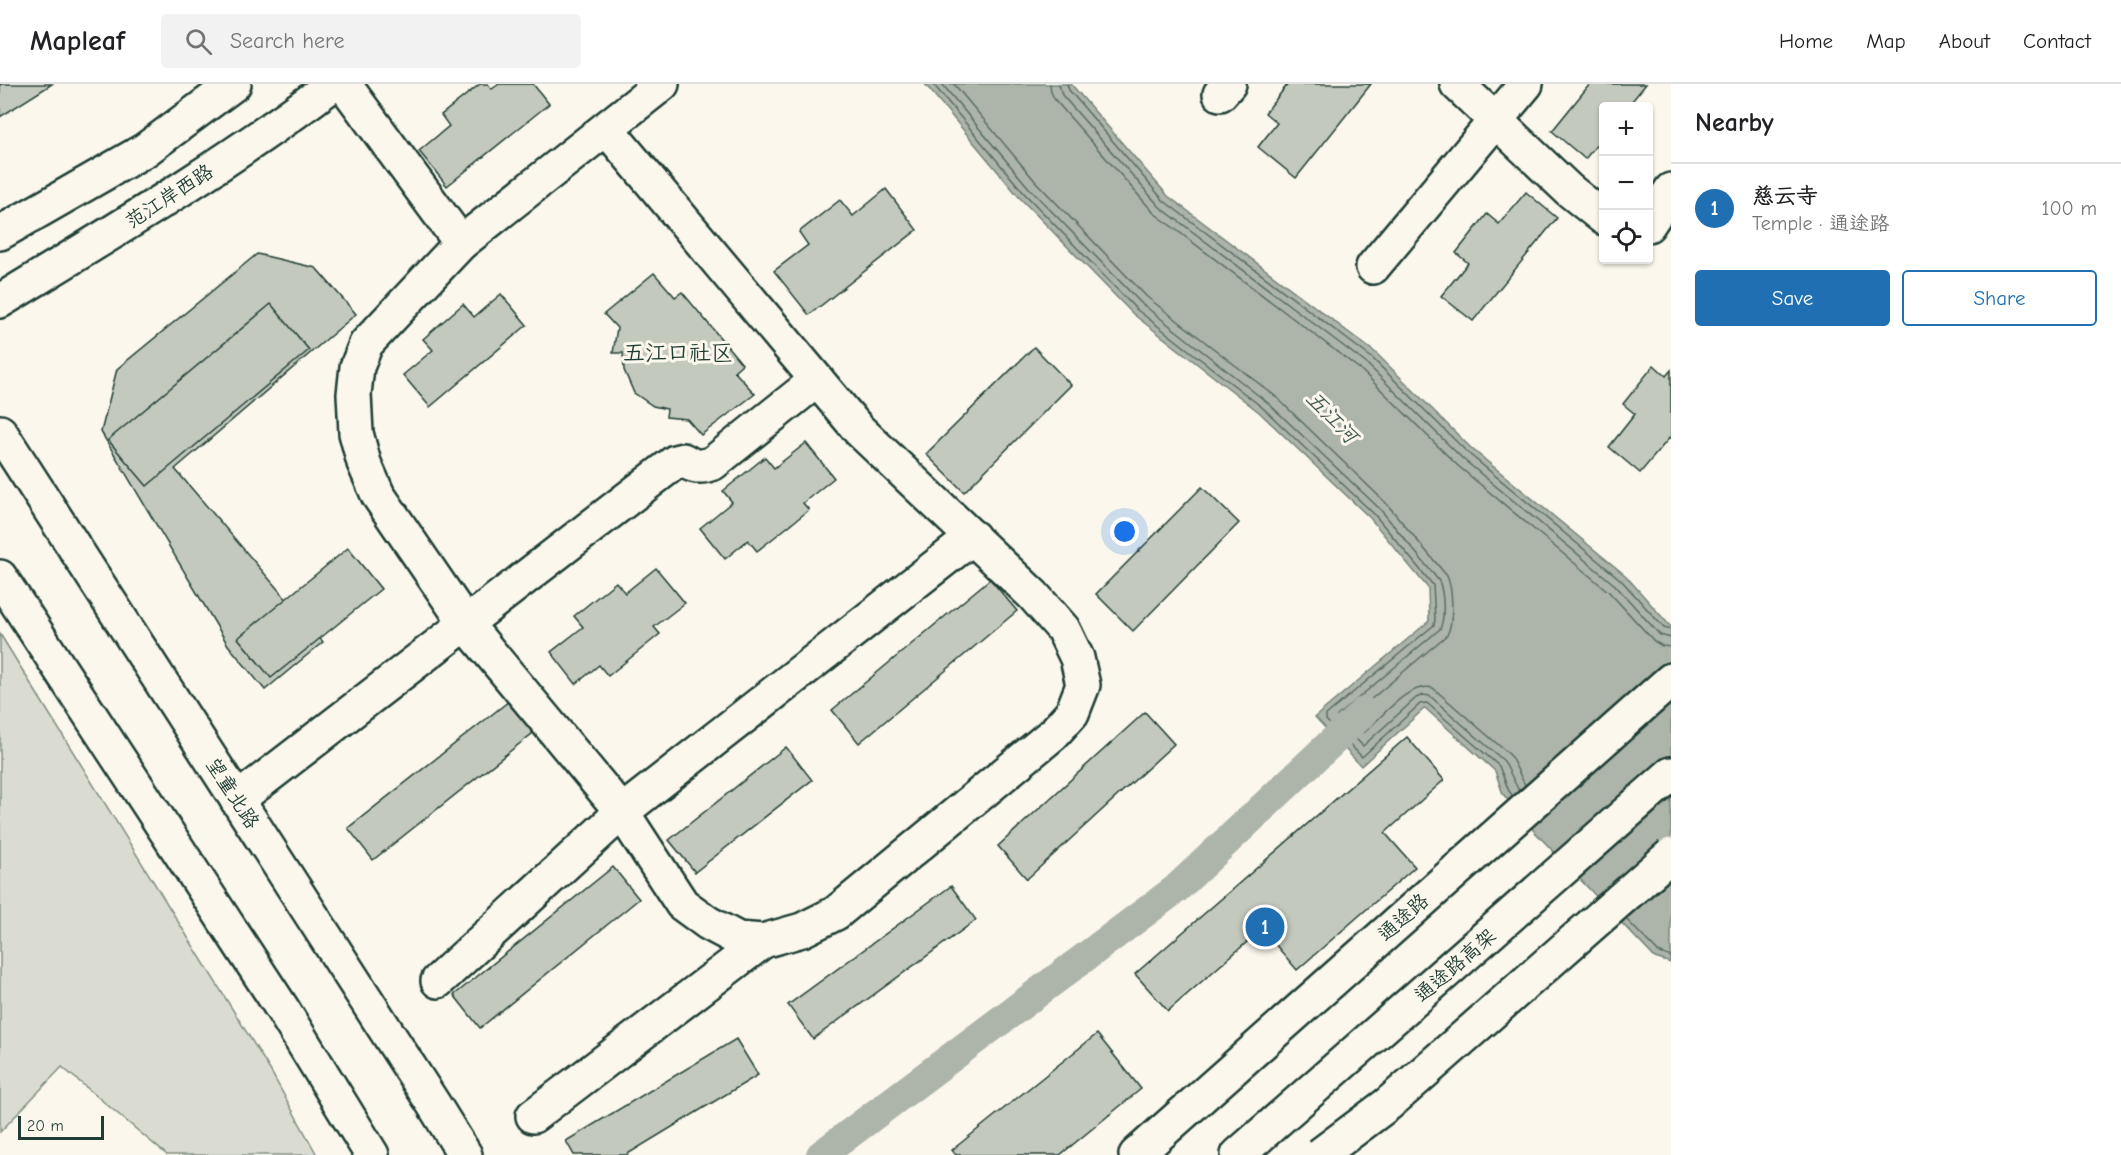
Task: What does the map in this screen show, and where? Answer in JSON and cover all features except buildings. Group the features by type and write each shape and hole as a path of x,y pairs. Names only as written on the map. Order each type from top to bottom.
{"main road":[{"path":"0,233 145,150 234,84"},
{"name":"范江岸西路","path":"0,301 171,197 289,118 333,84"},
{"path":"344,84 460,243"},
{"path":"606,128 859,430 1034,595 1063,629 1077,658 1083,685 1072,712 1053,734 836,913 802,930 763,940 738,939 708,923 682,904 622,812 466,624 378,495 364,463 356,433 354,394 357,368 366,344 460,243 606,128 662,84"},
{"path":"1457,84 1569,190 1599,214"},
{"path":"1373,267 1526,84"},
{"path":"1653,217 1671,190"},
{"path":"237,800 675,462 683,460 694,467 713,463 817,380"},
{"name":"望童北路","path":"0,432 465,1155"},
{"path":"438,981 622,812 972,537"},
{"path":"0,577 283,1011 372,1155"},
{"name":"通途路","path":"1136,1155 1671,680"},
{"name":"通途路高架","path":"1238,1155 1671,774"},
{"path":"1320,1155 1388,1104 1671,855"},
{"path":"1326,1155 1671,864"},
{"path":"533,1116 763,940"}],"shaded area":[{"path":"0,634 270,1070 317,1155 167,1155 62,1067 0,1132"}],"water":[{"name":"五江河","path":"925,84 1071,84 1168,196 1376,353 1472,449 1625,575 1671,627 1671,963 1655,958 1534,831 1503,794 1495,771 1425,708 1361,766 1315,717 1429,621 1428,588 1370,518 1259,412 1133,314 1019,197"}],"waterway":[{"path":"821,1155 1176,889 1364,712"}],"place":[{"name":"慈云寺","path":"1265,927"}],"district":[{"name":"五江口社区","path":"678,352"}]}
